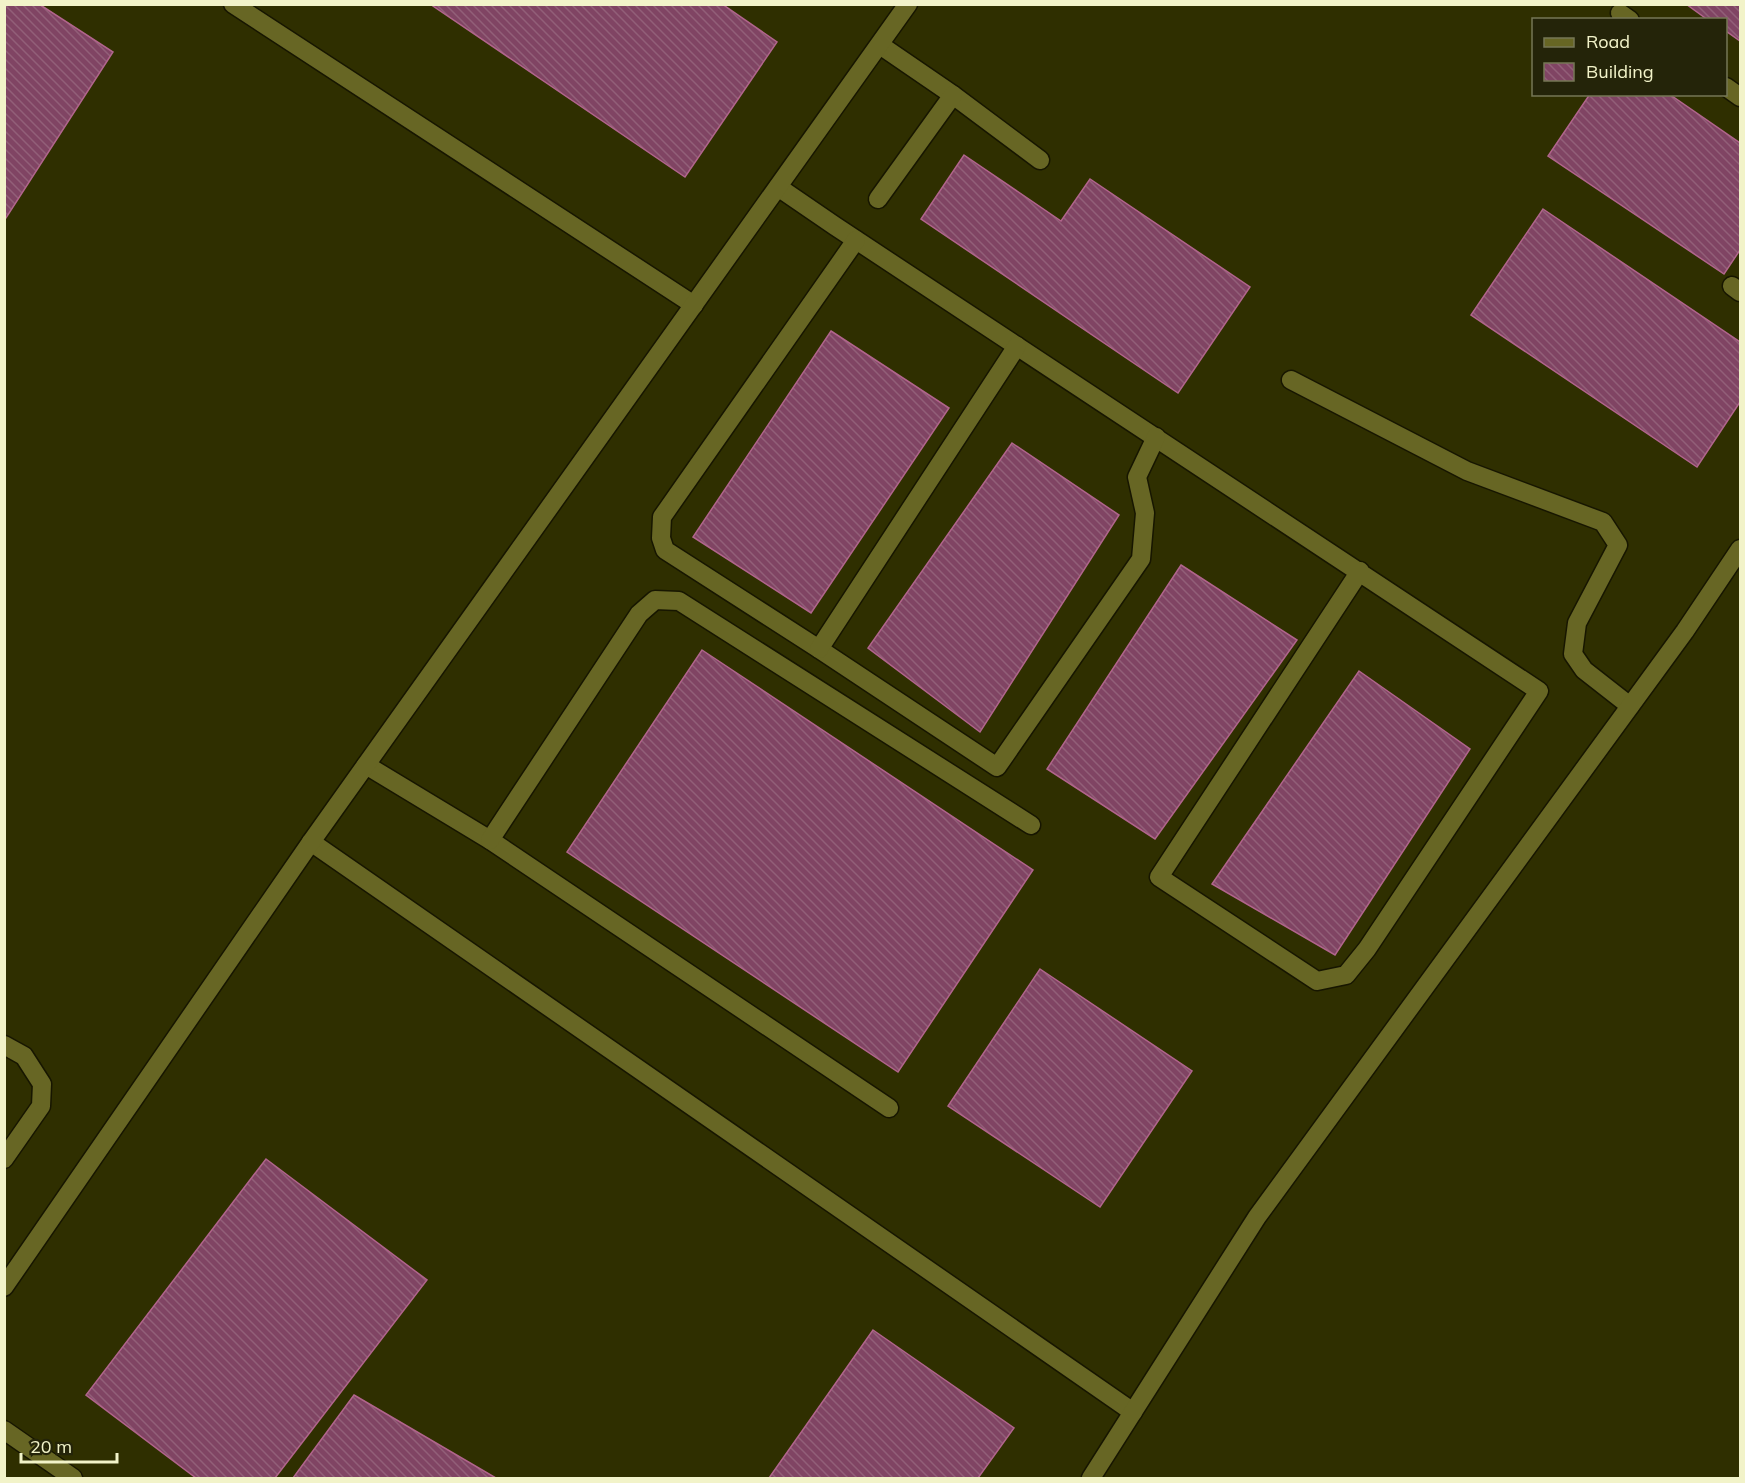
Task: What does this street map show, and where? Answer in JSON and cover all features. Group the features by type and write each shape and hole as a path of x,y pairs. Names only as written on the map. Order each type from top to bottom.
{"street":[{"path":"232,4 694,305"},
{"path":"4,1287 311,842 908,4"},
{"path":"880,45 953,95 1040,160"},
{"path":"1727,88 1740,97"},
{"path":"878,199 953,95"},
{"path":"778,187 1360,571 1539,691 1367,949 1346,975 1317,981 1158,877 1360,571"},
{"path":"856,240 662,517 661,538 665,550 996,767 1141,559 1145,513 1137,477 1156,437"},
{"path":"819,649 1017,346"},
{"path":"1291,380 1467,471 1603,522 1618,545 1577,623 1574,654 1584,670 1630,706"},
{"path":"1090,1479 1257,1217 1685,631 1740,549"},
{"path":"490,840 639,614 655,600 679,601 1031,825"},
{"path":"366,765 490,840 889,1108"},
{"path":"311,842 1132,1412"},
{"path":"4,1045 24,1056 42,1084 41,1106 4,1159"},
{"path":"4,1430 73,1479"}],"building":[{"path":"4,4 39,4 113,52 4,221"},
{"path":"430,4 722,4 777,42 685,177"},
{"path":"1686,4 1740,4 1740,41 1727,32 1727,18 1705,18"},
{"path":"1589,96 1672,96 1740,143 1740,250 1724,274 1548,156"},
{"path":"964,155 1061,221 1090,179 1250,287 1178,393 921,219"},
{"path":"1543,209 1740,342 1740,402 1697,467 1471,315"},
{"path":"831,331 949,408 811,613 693,537"},
{"path":"1012,443 1119,515 980,732 868,648"},
{"path":"1181,565 1297,640 1155,839 1047,769"},
{"path":"702,650 1033,870 898,1072 567,852"},
{"path":"1359,671 1470,749 1335,955 1212,884"},
{"path":"1040,969 1192,1071 1100,1207 948,1106"},
{"path":"266,1159 427,1280 275,1478 196,1478 86,1395"},
{"path":"873,1330 1014,1428 978,1478 769,1478"},
{"path":"354,1395 496,1478 293,1478"}]}
